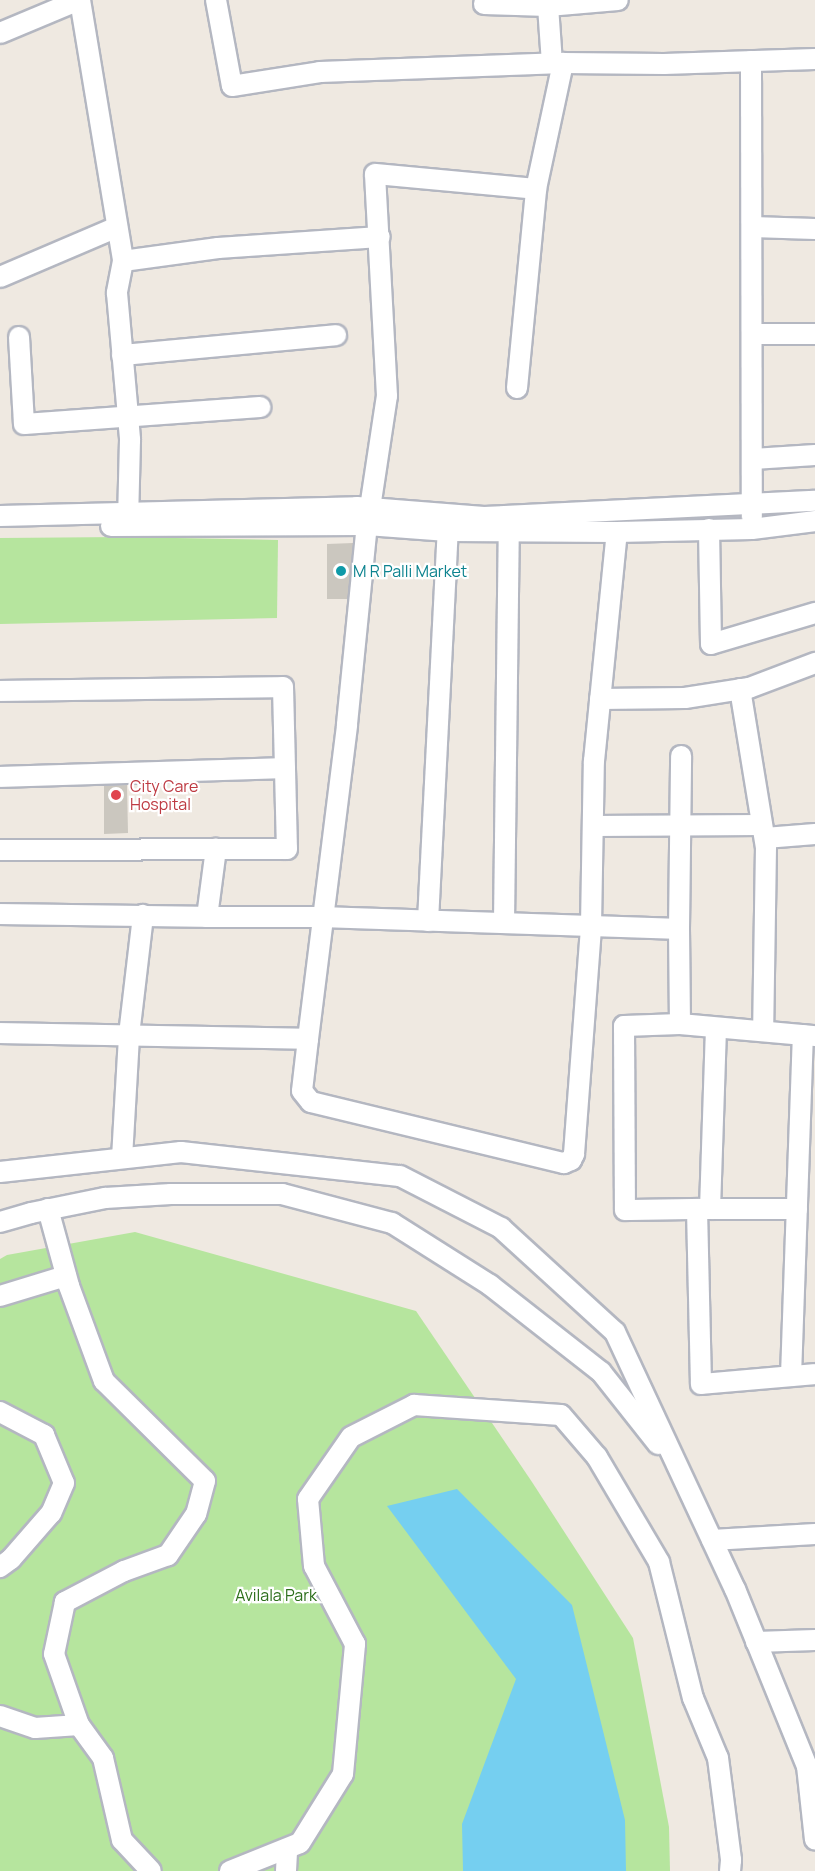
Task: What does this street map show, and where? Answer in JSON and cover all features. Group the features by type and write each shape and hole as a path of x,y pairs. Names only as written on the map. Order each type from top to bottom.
{"street":[{"path":"0,33 80,0 123,261 117,294 130,440 128,520"},
{"path":"216,0 232,86 320,72 558,63 664,64 815,59"},
{"path":"484,4 548,6 618,0"},
{"path":"517,388 536,189 558,63 548,6"},
{"path":"751,61 752,529"},
{"path":"536,189 375,174 387,396 369,517 347,724 302,1091 311,1102 564,1163 571,1160 574,1154 591,926 594,761 617,532"},
{"path":"0,277 117,227"},
{"path":"752,227 815,229"},
{"path":"123,261 218,248 380,237"},
{"path":"753,334 815,334"},
{"path":"122,355 336,335"},
{"path":"19,338 24,424 260,407"},
{"path":"753,459 815,455"},
{"path":"0,525 128,520 484,517 815,501"},
{"path":"0,516 128,520"},
{"path":"369,517 448,531 509,532 752,529 815,521"},
{"path":"709,529 711,644 815,613"},
{"path":"428,921 448,531"},
{"path":"504,923 509,532"},
{"path":"600,699 685,698 740,689 815,663"},
{"path":"0,691 282,687 287,849 0,850"},
{"path":"740,689 764,832 763,1032"},
{"path":"680,1024 681,756"},
{"path":"0,777 285,768"},
{"path":"593,825 815,834"},
{"path":"207,917 216,849"},
{"path":"0,914 323,917 679,929"},
{"path":"122,1158 129,1035 143,915"},
{"path":"791,1376 797,1209 809,1036 680,1024 624,1026 625,1210 797,1209"},
{"path":"716,1028 703,1209 700,1384 815,1374"},
{"path":"0,1032 308,1039"},
{"path":"0,1172 181,1152 399,1176 501,1228 615,1332 711,1540 807,1766 815,1840"},
{"path":"0,1222 48,1209 105,1198 171,1194 282,1194 392,1223 490,1285 601,1372 679,1471"},
{"path":"48,1209 66,1276 104,1381 205,1481 196,1514 168,1556 124,1570 65,1602 54,1654 79,1725 103,1758 122,1840 151,1871"},
{"path":"0,1296 66,1276"},
{"path":"230,1871 300,1843 343,1774 355,1644 314,1566 308,1499 351,1437 414,1406 561,1415 597,1457 659,1562 693,1698 718,1758 731,1860 730,1871"},
{"path":"0,1412 44,1435 64,1484 51,1513 11,1559 0,1567"},
{"path":"711,1540 815,1534"},
{"path":"756,1642 815,1640"},
{"path":"0,1716 35,1728 79,1725"},
{"path":"286,1848 286,1871"}],"green space":[{"path":"122,537 278,540 277,618 0,624 0,538"},
{"name":"Avilala Park","path":"135,1232 416,1311 532,1482 633,1638 669,1827 670,1871 0,1871 0,1259 7,1255"}],"water":[{"path":"457,1489 572,1605 625,1820 626,1871 463,1871 462,1824 516,1679 387,1506"}],"building":[{"name":"M R Palli Market","path":"353,543 348,599 327,599 327,544"},
{"path":"127,785 128,833 104,834 104,786"}],"place":[{"name":"M R Palli Market","path":"341,571"},
{"name":"City Care Hospital","path":"116,795"}]}
